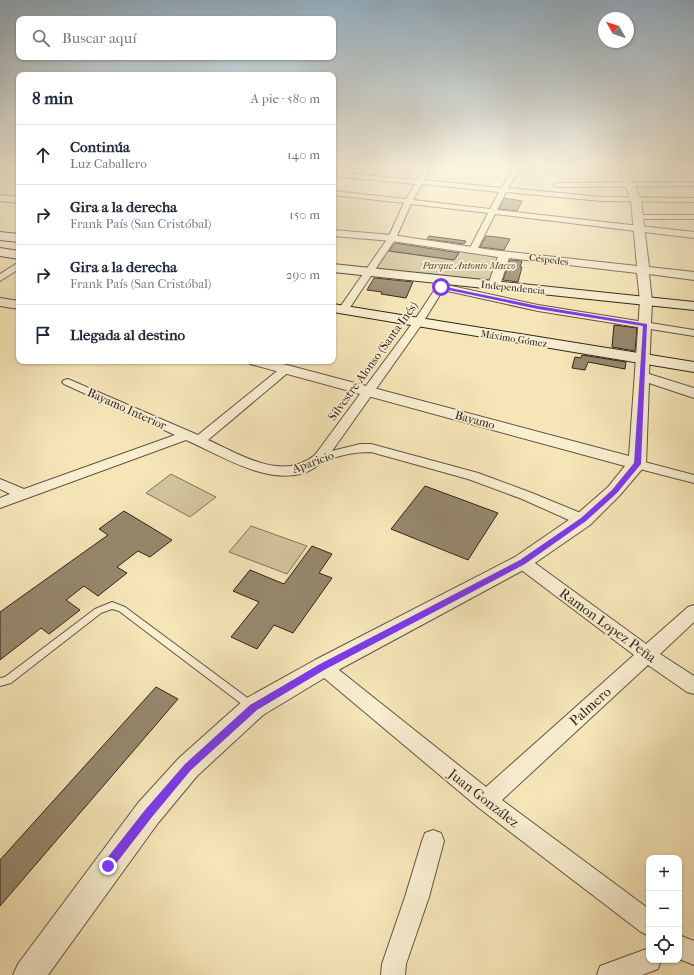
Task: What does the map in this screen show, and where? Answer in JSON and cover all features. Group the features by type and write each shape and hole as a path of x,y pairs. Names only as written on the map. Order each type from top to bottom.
{"main road":[{"path":"0,236 16,238"},
{"path":"0,252 16,255"},
{"name":"Independencia","path":"336,268 370,271 447,282 494,284 646,302 694,306"},
{"name":"Máximo Gómez","path":"338,309 418,322 643,367 694,367"}],"street":[{"path":"338,309 370,271 392,238 404,210"},
{"path":"488,210 639,223 694,235"},
{"path":"29,975 148,813 188,767 254,707 323,667 522,562 584,520 614,492 637,464 646,302 637,210"},
{"path":"473,250 493,211"},
{"path":"639,223 694,217"},
{"name":"Céspedes","path":"336,233 392,238 473,250 694,276"},
{"path":"494,284 505,254"},
{"path":"0,278 16,267"},
{"path":"447,282 461,293 538,308 694,333"},
{"name":"Silvestre Alonso (Santa Inés)","path":"320,458 366,391 447,282"},
{"path":"0,302 16,305"},
{"name":"Bayamo","path":"267,364 694,479"},
{"path":"643,367 694,393"},
{"path":"199,441 286,369"},
{"name":"Bayamo Interior","path":"68,382 186,435"},
{"path":"0,503 186,435"},
{"name":"Aparicio","path":"186,435 258,467 277,472 292,472 307,467 320,458 360,448 372,448 473,476 527,496 584,520"},
{"path":"0,484 23,494"},
{"name":"Ramon Lopez Peña","path":"522,562 646,654 694,686"},
{"name":"Palmero","path":"486,801 694,612"},
{"name":"Juan González","path":"323,667 486,801 646,922"},
{"path":"393,975 394,964 417,897 433,841"},
{"path":"609,975 646,961"}],"lane":[{"path":"0,682 8,680 98,611 112,606 122,609 254,707"}],"green space":[{"name":"Parque Antonio Maceo","path":"461,250 499,255 489,281 382,271 377,268 388,251 454,260"},
{"path":"171,474 216,497 190,517 146,493"},
{"path":"251,526 307,546 287,574 229,552"}],"building":[{"path":"429,236 466,241 464,244 427,239"},
{"path":"486,236 510,239 504,250 480,247"},
{"path":"395,243 459,253 454,260 389,251"},
{"path":"510,260 522,261 518,282 503,280"},
{"path":"374,278 413,282 406,298 367,290"},
{"path":"614,325 637,328 635,351 612,347"},
{"path":"582,355 626,362 625,369 588,362 585,370 572,368 575,357 581,358"},
{"path":"425,486 498,513 468,560 391,529"},
{"path":"124,511 172,540 150,557 138,551 117,567 127,573 98,596 84,586 66,600 80,610 49,634 41,628 0,660 0,612 108,535 99,529"},
{"path":"312,546 332,554 319,573 332,578 293,633 274,625 257,649 231,637 259,602 233,591 250,570 284,584"},
{"path":"156,687 178,699 0,906 0,860"}],"route":[{"path":"108,866 148,813 188,767 254,707 323,667 522,562 584,520 614,492 637,464 645,325 538,308 461,293 441,287"}]}
